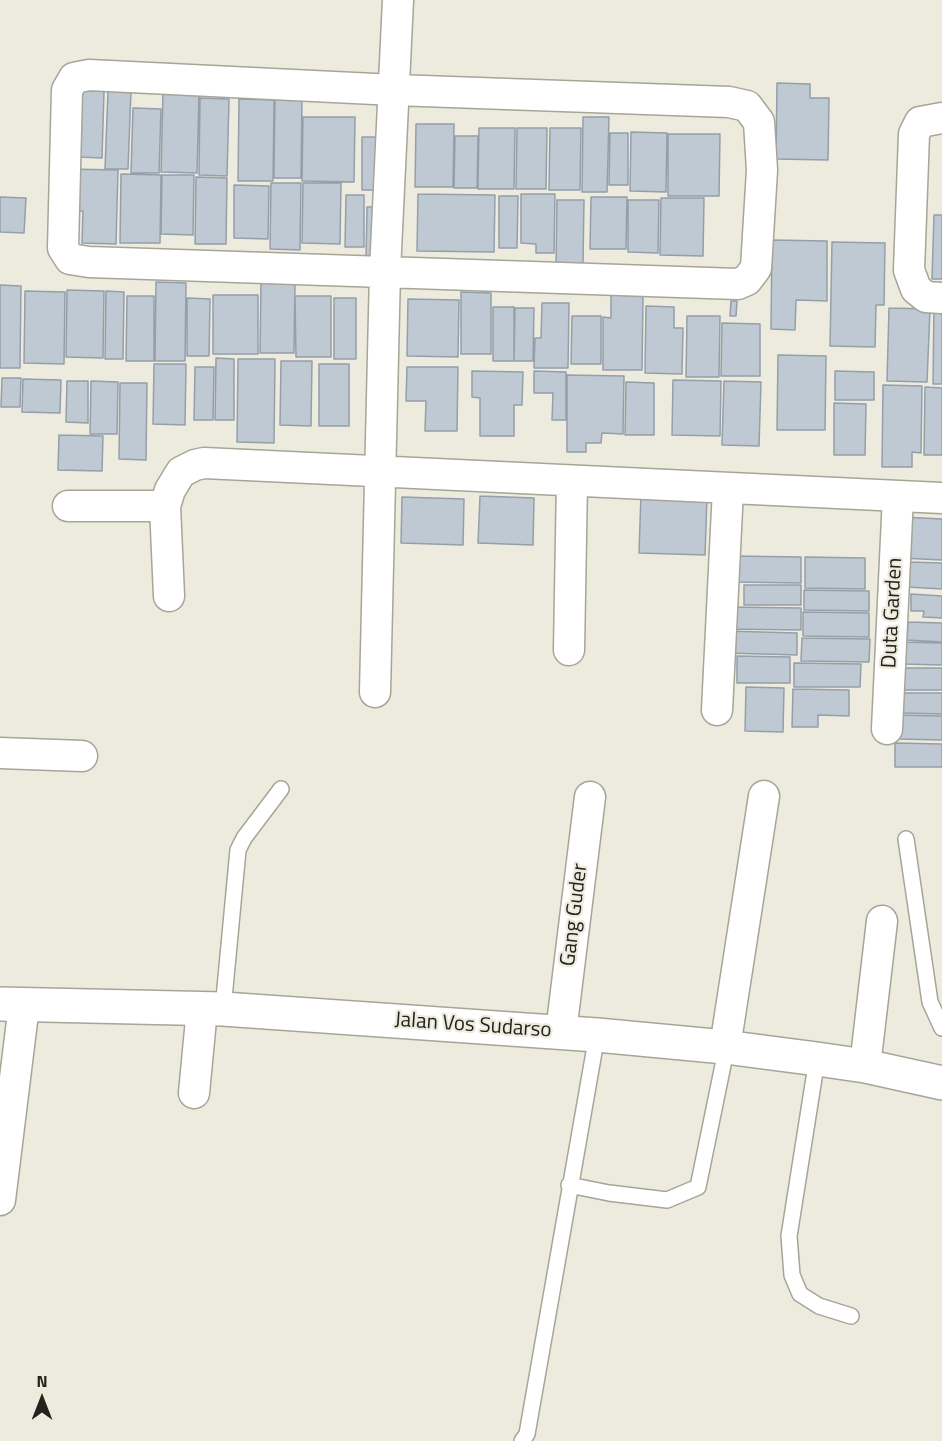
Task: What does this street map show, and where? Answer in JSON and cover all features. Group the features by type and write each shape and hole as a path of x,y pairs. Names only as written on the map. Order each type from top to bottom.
{"street":[{"path":"375,692 385,271 399,0"},
{"path":"89,75 395,90 729,102 747,106 759,122 762,181 756,268 747,280 738,284 385,271 89,262 70,259 63,248 67,90 74,78 89,75"},
{"path":"942,118 920,122 914,134 909,270 916,289 926,297 942,298"},
{"path":"169,596 165,506 170,490 180,472 204,463 942,498"},
{"path":"569,651 572,481"},
{"path":"717,710 728,489"},
{"name":"Duta Garden","path":"888,729 898,496"},
{"path":"68,506 165,506"},
{"path":"0,753 82,756"},
{"path":"725,1047 764,796"},
{"name":"Gang Guder","path":"561,1032 590,797"},
{"path":"865,1066 882,921"},
{"path":"0,1200 12,1005"},
{"name":"Jalan Vos Sudarso","path":"12,1005 213,1009 597,1035 725,1047 817,1059 865,1066 942,1083"},
{"path":"194,1093 213,1009"}],"lane":[{"path":"213,1009 238,850 244,838 281,789"},
{"path":"906,839 930,1002 942,1028"},
{"path":"522,1441 528,1434 569,1185 597,1035"},
{"path":"569,1185 609,1193 667,1200 698,1187 725,1047"},
{"path":"817,1059 789,1236 792,1275 800,1294 819,1306 851,1316"}],"building":[{"path":"777,83 810,84 810,98 829,98 828,160 776,159"},
{"path":"80,91 104,91 102,158 78,157"},
{"path":"108,91 131,91 128,169 105,169"},
{"path":"163,94 199,95 197,173 161,172"},
{"path":"275,95 302,95 301,178 274,178"},
{"path":"200,98 229,99 227,176 199,175"},
{"path":"239,99 274,100 273,181 238,181"},
{"path":"133,108 161,109 159,173 131,173"},
{"path":"303,117 355,117 354,182 302,181"},
{"path":"583,117 609,117 607,192 582,192"},
{"path":"416,124 454,124 453,187 415,187"},
{"path":"479,128 515,128 514,189 478,189"},
{"path":"517,128 547,128 546,189 516,189"},
{"path":"550,128 581,128 580,190 549,190"},
{"path":"631,132 667,133 666,192 630,191"},
{"path":"610,133 628,133 628,185 609,185"},
{"path":"668,134 720,134 719,196 668,196"},
{"path":"455,136 478,136 477,188 454,188"},
{"path":"362,137 381,137 381,190 362,190"},
{"path":"67,169 118,170 116,244 82,243 83,211 66,211"},
{"path":"121,174 161,175 160,243 120,243"},
{"path":"162,175 194,175 193,235 161,234"},
{"path":"196,177 227,178 226,244 195,244"},
{"path":"271,183 301,183 300,250 270,249"},
{"path":"303,183 341,183 340,244 302,243"},
{"path":"234,185 269,186 268,239 234,238"},
{"path":"418,194 495,195 494,252 417,251"},
{"path":"521,194 555,194 554,253 536,253 536,244 521,243"},
{"path":"346,195 364,195 364,247 345,247"},
{"path":"499,196 518,196 517,248 499,248"},
{"path":"0,197 26,198 24,233 0,232"},
{"path":"591,197 627,197 626,249 590,249"},
{"path":"661,198 704,198 703,256 660,255"},
{"path":"557,200 584,200 583,263 556,263"},
{"path":"628,200 659,200 658,253 628,252"},
{"path":"367,207 386,207 382,259 366,259"},
{"path":"934,215 942,215 942,279 932,279"},
{"path":"772,240 827,241 827,301 796,300 795,330 771,329"},
{"path":"832,242 885,243 884,305 876,305 875,347 830,346"},
{"path":"261,281 295,282 294,353 260,353"},
{"path":"156,282 186,283 185,361 155,361"},
{"path":"0,285 21,286 20,368 0,368"},
{"path":"67,290 104,291 103,358 66,357"},
{"path":"25,291 65,292 64,364 24,363"},
{"path":"106,291 124,292 123,359 105,359"},
{"path":"461,292 491,293 491,354 461,354"},
{"path":"213,295 258,295 258,354 213,354"},
{"path":"611,295 643,296 642,370 603,370 603,317 611,318"},
{"path":"127,296 154,296 154,361 126,361"},
{"path":"295,296 331,296 331,357 296,357"},
{"path":"187,298 210,299 209,356 187,356"},
{"path":"334,298 356,298 356,359 334,359"},
{"path":"408,299 459,300 458,357 407,356"},
{"path":"731,301 737,301 736,316 730,316"},
{"path":"542,303 569,303 568,368 534,368 535,338 541,338"},
{"path":"646,306 674,307 674,328 683,328 682,374 645,373"},
{"path":"493,307 514,307 514,361 493,361"},
{"path":"515,308 534,308 533,361 514,361"},
{"path":"889,308 930,309 927,382 887,381"},
{"path":"934,308 942,309 942,384 933,384"},
{"path":"572,316 601,316 601,364 571,364"},
{"path":"687,316 720,316 719,377 686,377"},
{"path":"722,323 760,324 760,376 721,376"},
{"path":"778,355 826,356 825,430 777,430"},
{"path":"216,358 234,359 234,420 215,420"},
{"path":"238,359 275,359 274,443 237,442"},
{"path":"281,361 312,361 311,426 280,425"},
{"path":"154,364 186,364 185,425 153,424"},
{"path":"319,364 349,364 349,426 319,426"},
{"path":"195,367 214,367 213,420 194,420"},
{"path":"407,367 458,367 457,431 425,431 426,401 406,401"},
{"path":"472,371 523,372 522,405 514,405 514,436 480,436 480,398 472,397"},
{"path":"534,371 566,372 566,420 552,420 553,393 534,393"},
{"path":"835,371 874,372 874,400 835,400"},
{"path":"567,375 624,376 623,434 602,433 601,443 586,443 586,452 567,452"},
{"path":"2,378 21,378 20,407 1,407"},
{"path":"23,379 61,380 60,413 22,412"},
{"path":"673,380 721,381 720,436 672,435"},
{"path":"67,381 88,381 88,423 66,422"},
{"path":"91,381 118,382 117,434 90,434"},
{"path":"724,381 761,382 759,446 722,445"},
{"path":"626,382 654,383 654,435 625,435"},
{"path":"120,383 147,383 146,460 119,459"},
{"path":"883,385 922,386 921,453 912,452 912,467 882,467"},
{"path":"925,387 942,388 942,455 924,455"},
{"path":"834,403 866,404 865,455 834,455"},
{"path":"59,435 103,436 102,471 58,470"},
{"path":"641,494 707,496 705,555 639,553"},
{"path":"480,496 534,498 533,545 478,543"},
{"path":"402,497 464,499 463,545 401,543"},
{"path":"902,517 942,519 942,560 900,558"},
{"path":"731,556 801,557 801,583 731,582"},
{"path":"805,557 865,558 865,589 805,588"},
{"path":"908,562 942,563 942,589 907,587"},
{"path":"744,585 801,585 801,605 744,605"},
{"path":"804,590 869,591 869,611 804,610"},
{"path":"911,594 942,596 942,618 923,617 924,611 911,611"},
{"path":"726,607 801,608 801,630 726,629"},
{"path":"803,612 869,613 869,637 803,636"},
{"path":"908,622 942,623 942,642 907,640"},
{"path":"726,631 797,633 797,655 725,653"},
{"path":"802,638 870,639 869,662 801,661"},
{"path":"903,642 942,643 942,665 902,664"},
{"path":"737,656 790,657 790,683 737,683"},
{"path":"794,663 861,664 860,687 794,687"},
{"path":"903,668 942,668 942,690 903,690"},
{"path":"746,687 784,688 783,732 745,731"},
{"path":"793,689 849,690 849,716 818,715 818,727 792,727"},
{"path":"903,693 942,693 942,714 902,713"},
{"path":"898,715 942,716 942,740 898,739"},
{"path":"895,743 942,744 942,767 895,767"}]}
